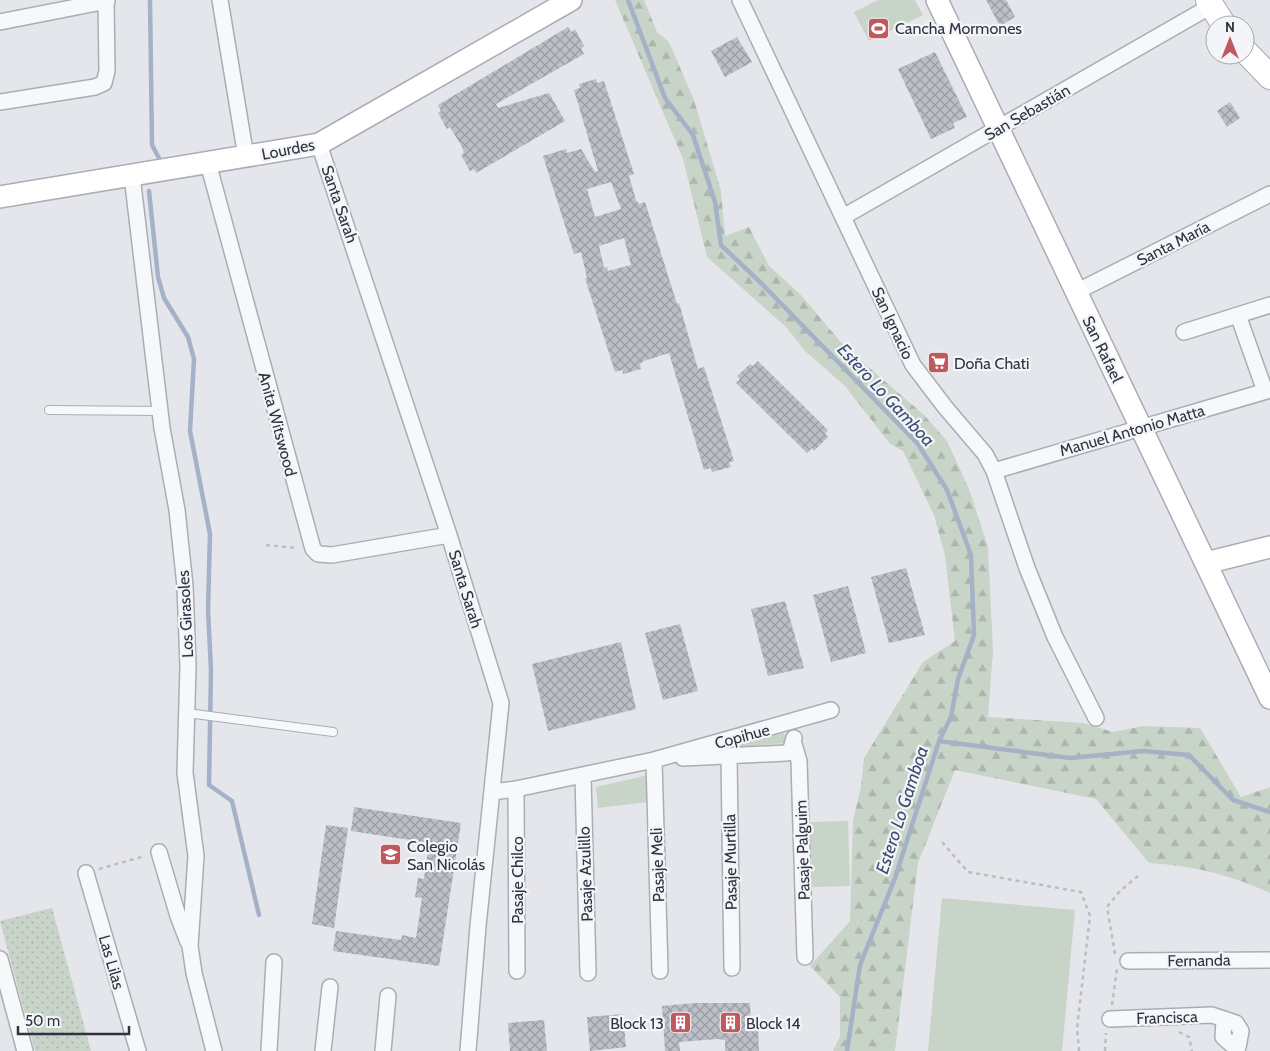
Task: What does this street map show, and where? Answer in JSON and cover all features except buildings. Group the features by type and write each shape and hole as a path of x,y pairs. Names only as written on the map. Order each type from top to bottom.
{"main road":[{"path":"1255,61 1270,77"}],"street":[{"path":"220,0 246,157"},
{"name":"Lourdes","path":"0,197 319,144 571,0"},
{"name":"San Ignacio","path":"740,0 913,365 985,454 994,471 1027,568 1055,637 1096,718"},
{"name":"San Rafael","path":"936,0 1270,698"},
{"path":"0,22 106,1 107,71 104,83 95,87 0,102"},
{"name":"San Sebastián","path":"843,217 997,129 1214,10"},
{"name":"Santa Sarah","path":"319,144 449,535 501,704 478,926 468,1051"},
{"name":"Anita Witswood","path":"208,163 313,549"},
{"name":"Los Girasoles","path":"132,176 160,412 177,510 185,586 188,666 185,773 196,856 190,946 194,973 214,1051"},
{"name":"Santa María","path":"1076,292 1270,194"},
{"path":"1184,332 1270,305"},
{"path":"1238,315 1268,390"},
{"name":"Manuel Antonio Matta","path":"994,471 1268,390"},
{"path":"313,549 318,554 332,555 449,535"},
{"path":"1206,563 1270,547"},
{"path":"780,725 831,710"},
{"name":"Copihue","path":"492,792 516,790 654,760 780,725 793,732 794,744 790,752 654,760"},
{"name":"Pasaje Palguim","path":"794,744 799,761 805,957"},
{"name":"Pasaje Murtilla","path":"729,756 732,968"},
{"name":"Pasaje Meli","path":"654,760 660,971"},
{"name":"Pasaje Azulillo","path":"583,776 588,973"},
{"name":"Pasaje Chilco","path":"516,790 517,971"},
{"path":"159,852 178,916 190,946"},
{"name":"Las Lilas","path":"86,872 138,1051"},
{"path":"0,959 25,1051"},
{"name":"Fernanda","path":"1128,961 1270,960"},
{"path":"269,1051 274,962"},
{"path":"323,1051 330,987"},
{"path":"383,1051 388,996"},
{"name":"Francisca","path":"1110,1019 1212,1015 1224,1019 1223,1037 1241,1049"}],"lane":[{"path":"49,410 160,412"},
{"path":"187,713 333,732"}],"path":[{"path":"266,545 313,549"},
{"path":"942,842 968,872 1081,892 1090,916 1077,1028 1080,1051"},
{"path":"86,872 130,860"}],"green space":[{"path":"615,0 644,0 657,32 669,42 694,100 721,191 725,236 749,227 769,266 800,294 845,347 923,414 947,441 969,489 988,547 993,650 988,717 1083,723 1113,732 1143,726 1200,728 1241,797 1270,787 1270,893 1241,881 1211,872 1149,863 1096,799 955,770 918,863 895,1051 833,1051 840,1036 840,997 810,966 850,921 853,820 861,787 864,758 923,662 955,641 945,556 934,515 903,451 890,444 845,386 805,351 786,327 707,257 683,159"},
{"name":"Cancha Mormones","path":"878,0 915,0 923,15 869,41 854,12"},
{"path":"783,733 787,737 785,743 740,747 740,745"},
{"path":"648,775 648,802 598,808 596,787"},
{"path":"848,821 850,886 812,887 810,822"},
{"path":"942,898 1075,910 1062,1051 928,1051"},
{"path":"52,908 91,1051 35,1051 0,921"}],"waterway":[{"path":"150,0 152,145 160,160"},
{"name":"Estero Lo Gamboa","path":"628,0 665,98 693,135 715,202 721,245 761,283 918,444 947,490 971,555 974,635 958,679 951,717 939,741 895,878 860,965 847,1051"},
{"path":"149,191 158,277 164,298 188,337 194,359 190,431 210,534 208,610 211,670 209,785 232,801 259,915"},
{"path":"939,741 1070,758 1143,751 1189,755 1233,800 1270,812"}],"place":[{"name":"Cancha Mormones","path":"879,28"},
{"name":"Doña Chati","path":"938,363"},
{"name":"Colegio San Nicolás","path":"391,855"},
{"name":"Block 13","path":"680,1023"},
{"name":"Block 14","path":"730,1023"}]}
